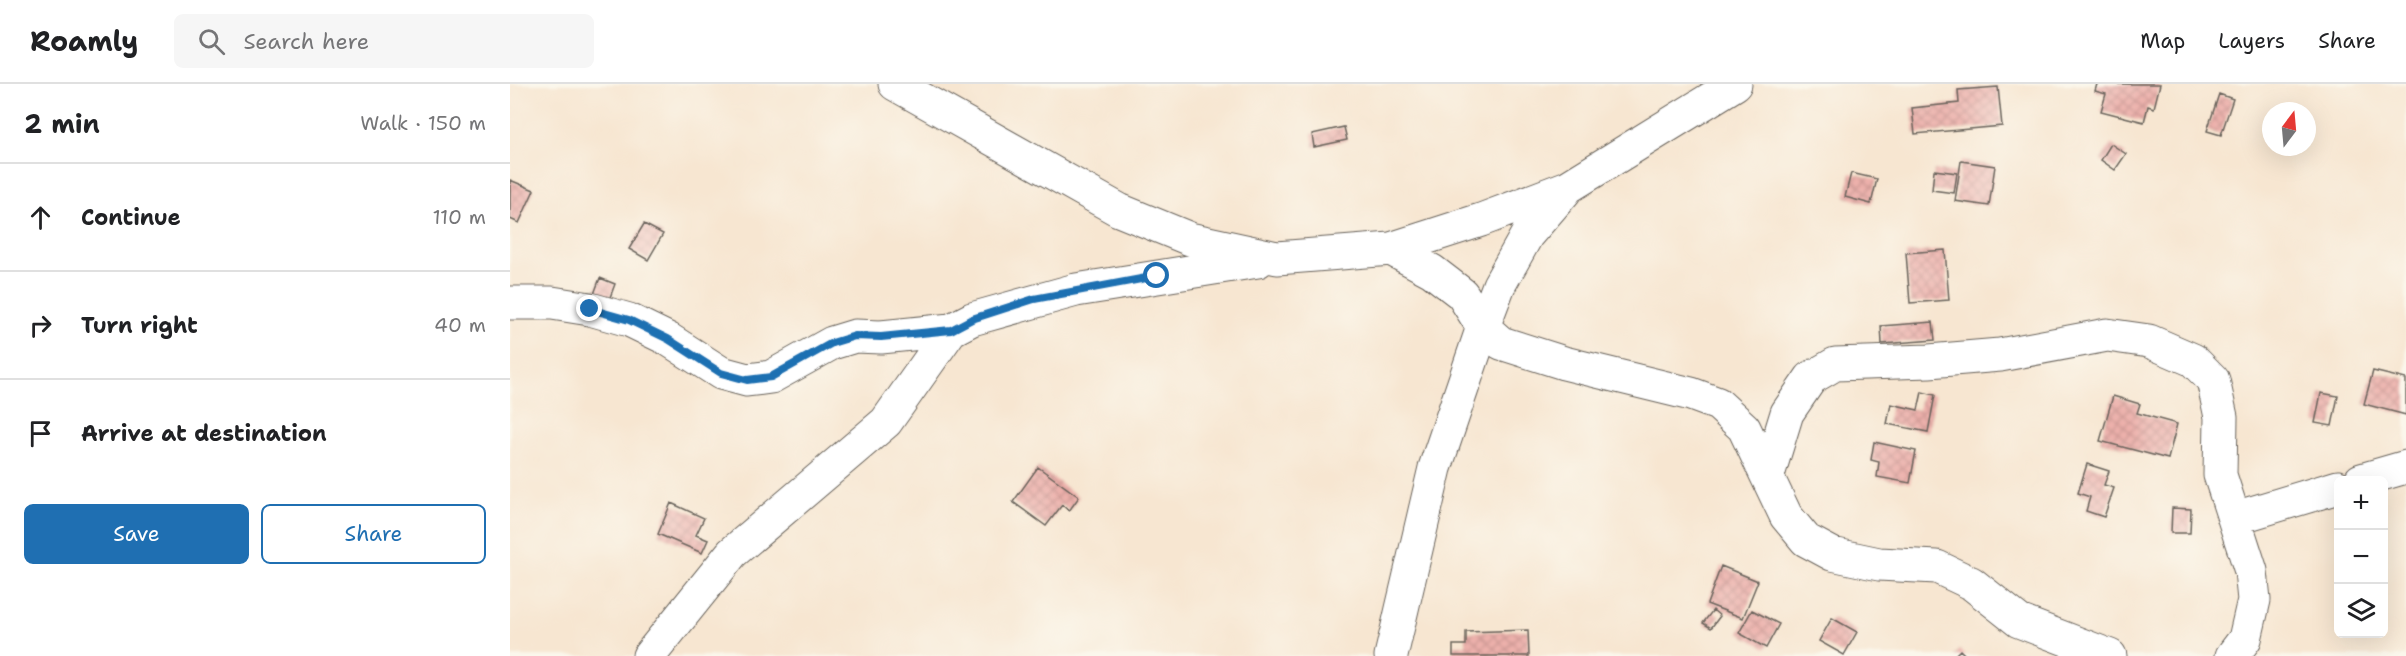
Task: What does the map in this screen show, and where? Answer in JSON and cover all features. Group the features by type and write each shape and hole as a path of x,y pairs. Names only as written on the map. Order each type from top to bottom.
{"street":[{"path":"895,84 1119,210 1190,239 1277,258"},
{"path":"510,303 552,303 590,309 629,320 668,339 721,373 747,380 771,377 832,343 855,336 881,337 951,330 972,319 1076,290 1277,258 1391,249 1481,220 1568,188 1735,84"},
{"path":"1391,656 1435,468 1483,327 1499,285 1527,235 1568,188"},
{"path":"1391,249 1432,271 1462,294 1483,327 1501,343 1564,363 1691,394 1718,404 1744,428 1786,516 1806,540 1832,554 1879,564 1937,567 1971,583 2019,621 2110,656"},
{"path":"649,656 732,553 886,422 951,330"},
{"path":"1768,475 1787,413 1811,378 1835,364 1929,361 2000,355 2108,335 2149,341 2193,360 2213,380 2221,417 2220,475 2251,571 2254,600 2245,639 2232,656"},
{"path":"2375,476 2406,467"},
{"path":"2235,518 2334,488"}],"building":[{"path":"2097,84 2160,84 2154,108 2148,106 2144,122 2101,111 2106,94 2095,91"},
{"path":"1998,87 2002,126 1915,134 1912,108 1959,103 1958,90"},
{"path":"2219,94 2233,99 2221,135 2207,131"},
{"path":"1344,127 1347,140 1314,147 1312,134"},
{"path":"2111,144 2126,154 2115,170 2101,160"},
{"path":"1961,161 1995,166 1989,206 1955,201"},
{"path":"1934,170 1957,173 1954,193 1932,190"},
{"path":"1851,173 1877,179 1871,204 1845,197"},
{"path":"510,180 534,190 519,223 510,219"},
{"path":"644,224 663,234 648,260 629,249"},
{"path":"1945,250 1949,300 1910,303 1906,253"},
{"path":"600,278 615,284 609,300 594,294"},
{"path":"1933,322 1935,340 1882,344 1881,326"},
{"path":"2373,371 2406,379 2406,415 2364,404"},
{"path":"1922,392 1935,395 1928,432 1887,424 1891,404 1918,410"},
{"path":"2321,393 2338,396 2332,426 2315,423"},
{"path":"2113,396 2140,404 2137,413 2177,424 2168,459 2100,441"},
{"path":"1874,442 1916,451 1910,483 1877,477 1879,462 1871,460"},
{"path":"2087,464 2109,471 2104,485 2114,488 2104,517 2086,511 2090,497 2078,493"},
{"path":"1038,467 1079,497 1069,511 1062,505 1046,526 1013,502"},
{"path":"671,503 704,518 696,535 708,540 702,553 658,534"},
{"path":"2172,508 2191,509 2190,533 2171,533"},
{"path":"1721,566 1758,581 1743,618 1707,604"},
{"path":"1713,610 1720,616 1711,628 1703,623"},
{"path":"1752,610 1779,624 1766,648 1739,633"},
{"path":"1832,618 1857,632 1844,655 1819,641"},
{"path":"1528,630 1529,656 1453,656 1453,645 1466,645 1466,632"},
{"path":"1960,650 1966,656 1954,656"}],"route":[{"path":"590,309 629,320 668,339 721,373 747,380 771,377 832,343 855,336 881,337 951,330 972,319 1034,299 1157,276"}]}
